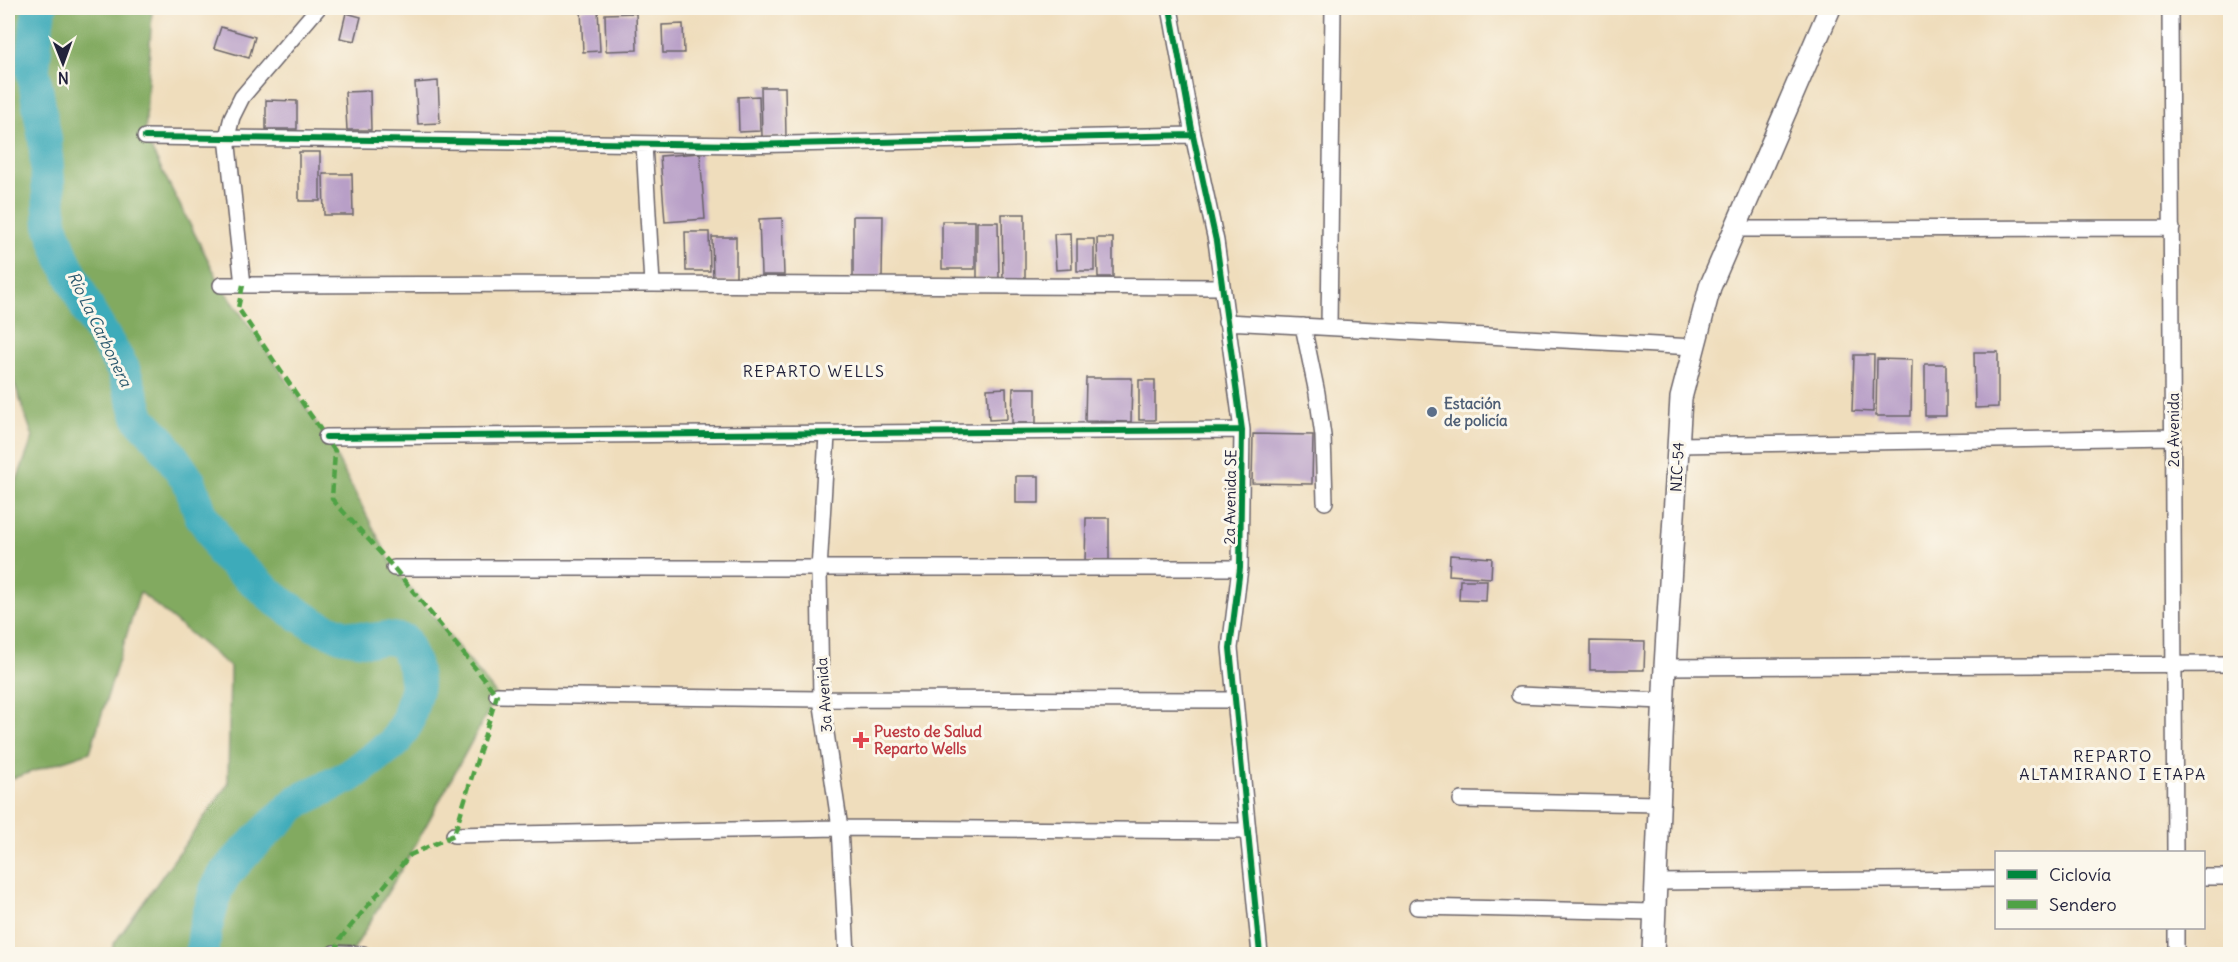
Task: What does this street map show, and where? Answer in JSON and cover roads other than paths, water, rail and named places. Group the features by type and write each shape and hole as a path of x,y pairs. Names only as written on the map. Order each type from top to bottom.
{"main road":[{"name":"NIC-54","path":"1653,954 1663,701 1681,398 1710,287 1830,8"}],"street":[{"path":"243,285 227,137 232,117 242,98 318,8"},
{"name":"2a Avenida SE","path":"1170,8 1193,135 1216,241 1242,430 1240,568 1230,648 1260,954"},
{"path":"1329,327 1333,8"},
{"name":"2a Avenida","path":"2170,8 2175,851"},
{"path":"145,137 742,145 1193,135"},
{"path":"644,144 652,284"},
{"path":"1735,229 2172,228"},
{"path":"221,285 652,284 1222,287"},
{"path":"1226,322 1694,347"},
{"path":"1303,326 1323,436 1325,502"},
{"path":"326,437 827,435 1242,430"},
{"name":"3a Avenida","path":"827,435 819,570 821,699 840,828 847,954"},
{"path":"1678,444 2173,436"},
{"path":"394,568 819,570 1240,568"},
{"path":"1665,667 2230,664"},
{"path":"497,695 821,699 1234,700"},
{"path":"1519,695 1663,701"},
{"path":"1461,800 1659,804"},
{"path":"454,835 840,828 1247,831"},
{"path":"2205,877 2230,877"},
{"path":"1656,882 1995,879"},
{"path":"1417,907 1654,912"},
{"path":"2176,929 2176,954"},
{"path":"334,953 363,954"}],"waterway":[{"name":"Río La Carbonera","path":"40,8 33,71 45,139 51,225 62,256 90,314 123,369 140,419 161,441 190,483 201,515 223,554 278,601 315,625 343,636 404,641 414,666 417,686 407,723 394,743 350,776 298,801 225,874 216,890 205,930 202,954"}],"place":[{"name":"Estación de policía","path":"1432,412"},
{"name":"Puesto de Salud Reparto Wells","path":"861,740"}],"district":[{"name":"REPARTO WELLS","path":"814,371"},
{"name":"REPARTO ALTAMIRANO I ETAPA","path":"2113,765"}]}
